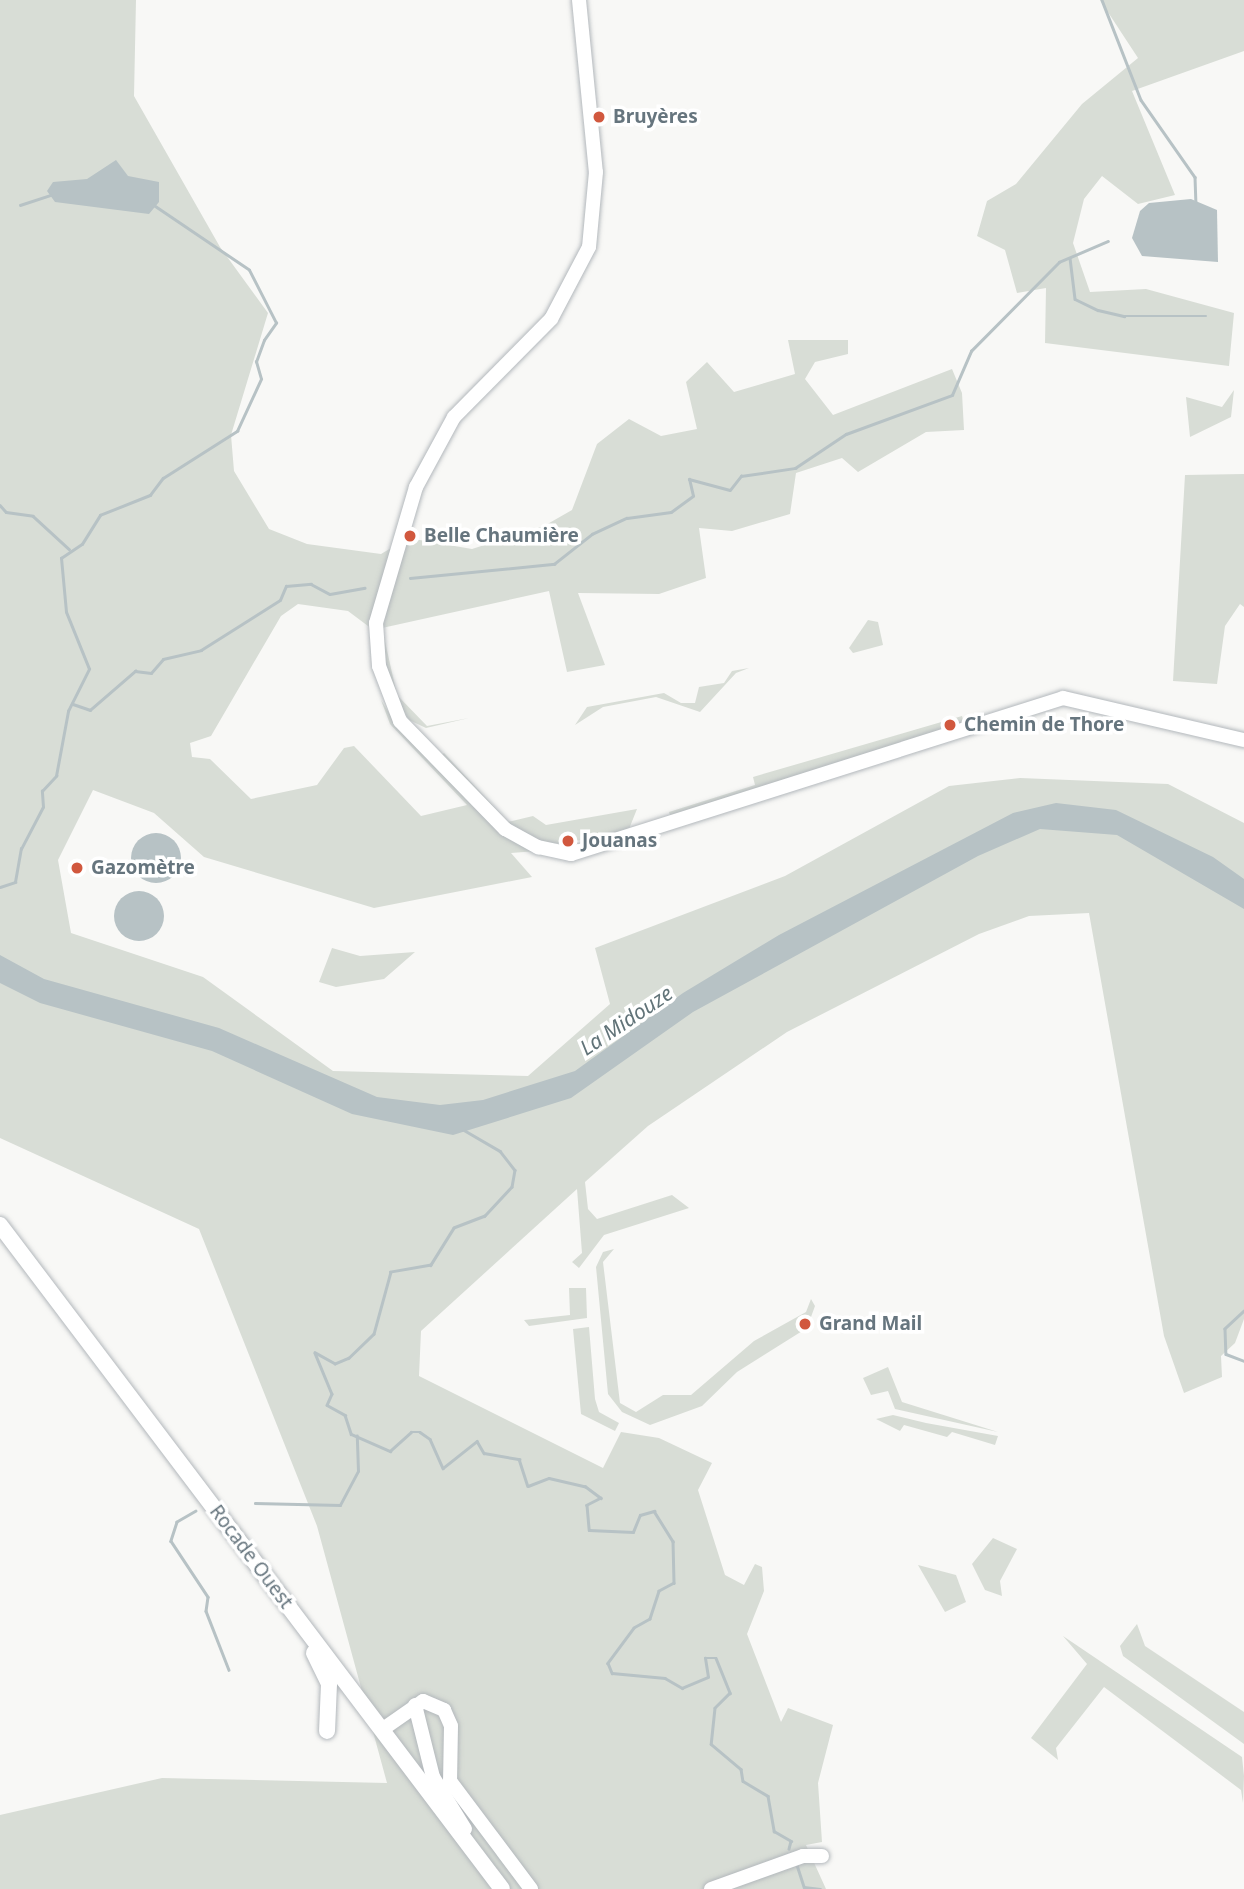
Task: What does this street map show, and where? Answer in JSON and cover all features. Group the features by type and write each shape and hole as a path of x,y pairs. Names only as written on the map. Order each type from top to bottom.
{"main road":[{"name":"Rocade Ouest","path":"0,1225 502,1889"},
{"path":"273,1585 324,1668 327,1731"}],"street":[{"path":"579,0 596,172 589,247 551,319 454,417 425,465 376,623 384,687 400,721 505,829 538,847 571,854 1063,698 1244,740"},
{"path":"383,1729 415,1705 431,1700 444,1710 451,1726 450,1781 531,1889"},
{"path":"415,1705 436,1786 485,1867"},
{"path":"711,1889 803,1856 822,1856"}],"shaded area":[{"path":"0,0 136,0 134,96 220,247 268,313 231,435 234,471 269,529 307,544 381,554 408,538 472,549 544,526 572,510 597,444 629,419 661,436 697,429 686,382 707,362 734,392 795,374 788,340 848,340 848,354 815,362 805,379 833,415 952,369 962,393 964,430 926,432 858,472 842,458 796,473 790,514 732,531 699,528 706,578 659,594 578,593 605,665 567,672 549,591 382,628 397,695 427,726 469,718 426,728 409,720 392,693 380,635 348,611 298,604 281,616 211,736 190,743 192,757 210,759 251,799 317,785 344,748 354,746 421,816 467,805 390,724 381,700 394,721 537,851 511,853 532,877 374,908 204,857 154,813 93,790 58,860 71,933 203,977 333,1071 528,1076 610,1004 595,948 785,876 949,786 1020,778 1168,784 1244,823 1244,1319 1235,1343 1221,1356 1222,1377 1184,1393 1164,1336 1089,913 1029,916 979,934 787,1032 648,1126 585,1182 588,1209 597,1219 672,1195 689,1208 604,1235 579,1268 572,1262 582,1253 577,1189 421,1331 419,1376 603,1468 621,1432 659,1438 712,1463 698,1490 725,1575 744,1585 755,1564 762,1567 764,1591 747,1634 781,1722 788,1708 833,1725 818,1783 822,1842 806,1845 826,1889 0,1889 0,1815 162,1778 387,1783 317,1526 199,1229 0,1138"},
{"path":"1100,0 1244,0 1244,51 1132,91 1175,195 1138,204 1102,176 1084,199 1073,243 1090,292 1146,289 1234,313 1229,366 1045,343 1046,288 1017,293 1005,250 977,236 987,201 1016,184 1082,104 1138,58"},
{"path":"116,160 128,176 159,182 159,202 149,214 55,202 47,191 53,182 87,179"},
{"path":"1191,199 1217,210 1218,262 1142,256 1132,238 1140,211 1149,203"},
{"path":"1234,390 1231,417 1190,437 1186,397 1222,407"},
{"path":"1244,474 1244,607 1240,604 1225,626 1217,684 1173,681 1185,475"},
{"path":"868,620 878,622 883,645 853,653 849,648"},
{"path":"749,668 736,673 700,712 656,697 603,707 575,725 587,707 664,693 681,703 695,703 699,687 724,683 732,671"},
{"path":"962,716 964,724 671,819 669,812 755,785 753,777"},
{"path":"444,753 508,822 533,816 546,825 637,809 627,834 546,845 517,831 440,756"},
{"path":"1056,803 1116,810 1213,857 1244,879 1244,909 1117,835 1040,829 978,856 693,1012 571,1098 453,1135 352,1114 212,1051 40,1003 0,983 0,955 44,979 219,1028 377,1097 440,1105 483,1100 575,1071 683,993 779,935 1013,813"},
{"path":"156,833 174,840 181,858 174,876 156,883 138,876 131,858 138,840"},
{"path":"139,891 156,899 164,916 156,933 139,941 122,933 114,916 122,899"},
{"path":"332,948 360,956 415,952 384,979 336,987 319,982"},
{"path":"614,1249 603,1262 620,1403 636,1412 663,1395 691,1395 754,1341 806,1312 811,1299 815,1306 807,1328 737,1372 702,1406 650,1425 622,1412 608,1394 596,1267 603,1252"},
{"path":"569,1288 586,1288 587,1318 529,1326 524,1320 570,1315"},
{"path":"589,1327 595,1399 599,1412 619,1423 615,1431 581,1414 573,1329"},
{"path":"888,1367 902,1402 998,1432 895,1409 888,1391 871,1395 863,1378"},
{"path":"893,1415 998,1436 995,1445 952,1432 947,1437 904,1425 900,1431 876,1419"},
{"path":"993,1538 1017,1549 1000,1581 1002,1596 985,1590 972,1564"},
{"path":"918,1565 956,1575 966,1602 945,1612"},
{"path":"1137,1624 1145,1646 1244,1712 1244,1744 1123,1656 1120,1646"},
{"path":"1063,1636 1242,1757 1243,1803 1241,1790 1104,1687 1056,1748 1058,1760 1031,1738 1087,1664"}],"waterway":[{"path":"1102,0 1141,100 1195,177 1196,202"},
{"path":"20,205 50,195"},
{"path":"0,887 15,882 21,849 43,807 42,791 56,776 68,711 89,669 66,612 61,558 82,544 100,515 150,495 163,478 237,431 261,379 256,362 264,340 276,323 249,270 153,205"},
{"path":"410,578 554,564 592,534 627,518 671,512 693,496 689,479 730,490 741,476 795,468 846,434 952,395 971,351 1059,262 1108,241"},
{"path":"1070,258 1075,299 1098,310 1124,316 1206,316"},
{"path":"0,505 6,512 33,516 69,549"},
{"path":"73,704 90,710 135,671 151,673 163,659 201,650 280,600 286,586 311,584 330,594 364,588"},
{"path":"464,1130 500,1151 515,1170 512,1187 485,1216 454,1228 431,1265 391,1272 374,1334 349,1358 335,1364 315,1353 332,1394 327,1405 345,1415 351,1434 390,1451 411,1432 420,1432 430,1439 443,1468 477,1441 484,1453 519,1459 528,1486 549,1478 585,1486 601,1498 587,1505 589,1530 633,1532 640,1515 654,1511 673,1541 674,1583 659,1591 650,1619 634,1628 608,1663 612,1673 665,1678 682,1688 708,1677 705,1658 716,1658 730,1693 715,1708 711,1744 741,1769 743,1781 768,1796 774,1831 791,1841 789,1849"},
{"path":"1244,1311 1225,1329 1226,1354 1244,1361"},
{"path":"255,1503 340,1505 358,1471 357,1436"},
{"path":"196,1511 177,1522 171,1541 208,1597 206,1611 229,1670"},
{"path":"797,1865 804,1887 820,1889"}],"place":[{"name":"Bruyères","path":"599,117"},
{"name":"Belle Chaumière","path":"410,536"},
{"name":"Chemin de Thore","path":"950,725"},
{"name":"Jouanas","path":"568,841"},
{"name":"Gazomètre","path":"77,868"},
{"name":"Grand Mail","path":"805,1324"}],"water label":[{"name":"La Midouze","path":"626,1020"}]}
